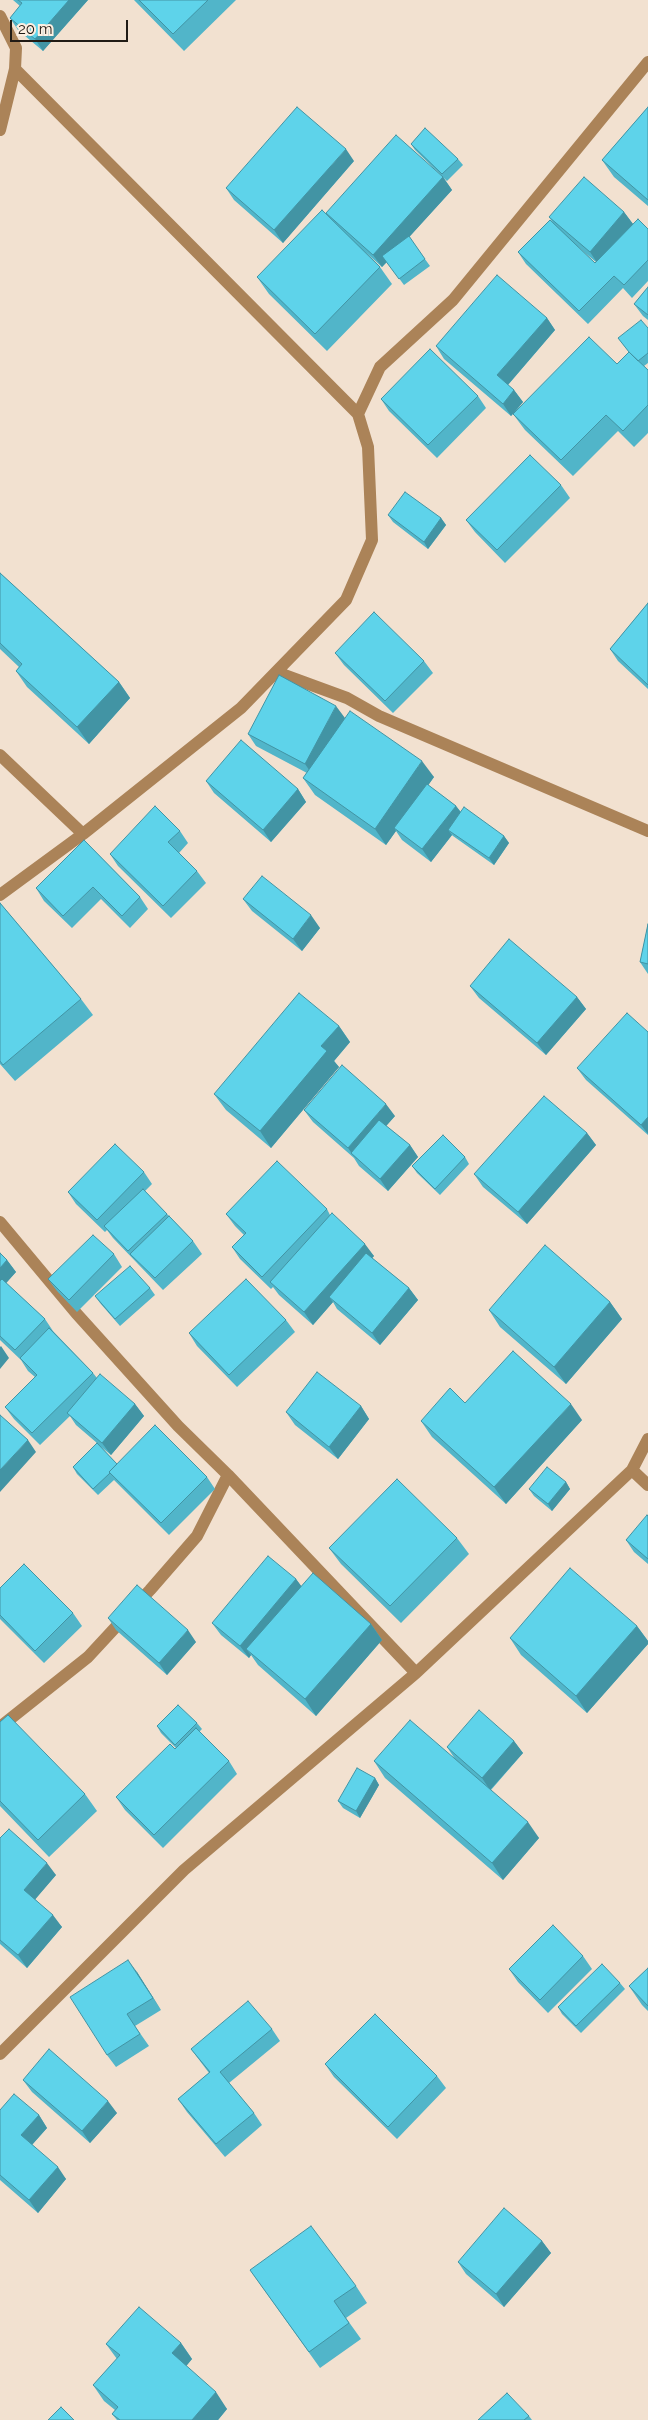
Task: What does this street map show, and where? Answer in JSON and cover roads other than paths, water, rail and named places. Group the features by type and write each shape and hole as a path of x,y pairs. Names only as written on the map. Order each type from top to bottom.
{"street":[{"path":"0,16 16,48 15,69 0,130"},
{"path":"358,414 380,368 453,300 648,62"},
{"path":"0,895 83,834 241,708 346,600 372,540 368,447 358,414 15,69"},
{"path":"276,672 347,698 379,716 648,832"},
{"path":"0,756 83,834"},
{"path":"0,1222 139,1384 416,1673"},
{"path":"0,2054 184,1870 416,1673 632,1470 648,1439"},
{"path":"632,1470 648,1485"},
{"path":"0,1727 88,1657 150,1590 197,1536 228,1475"}]}
